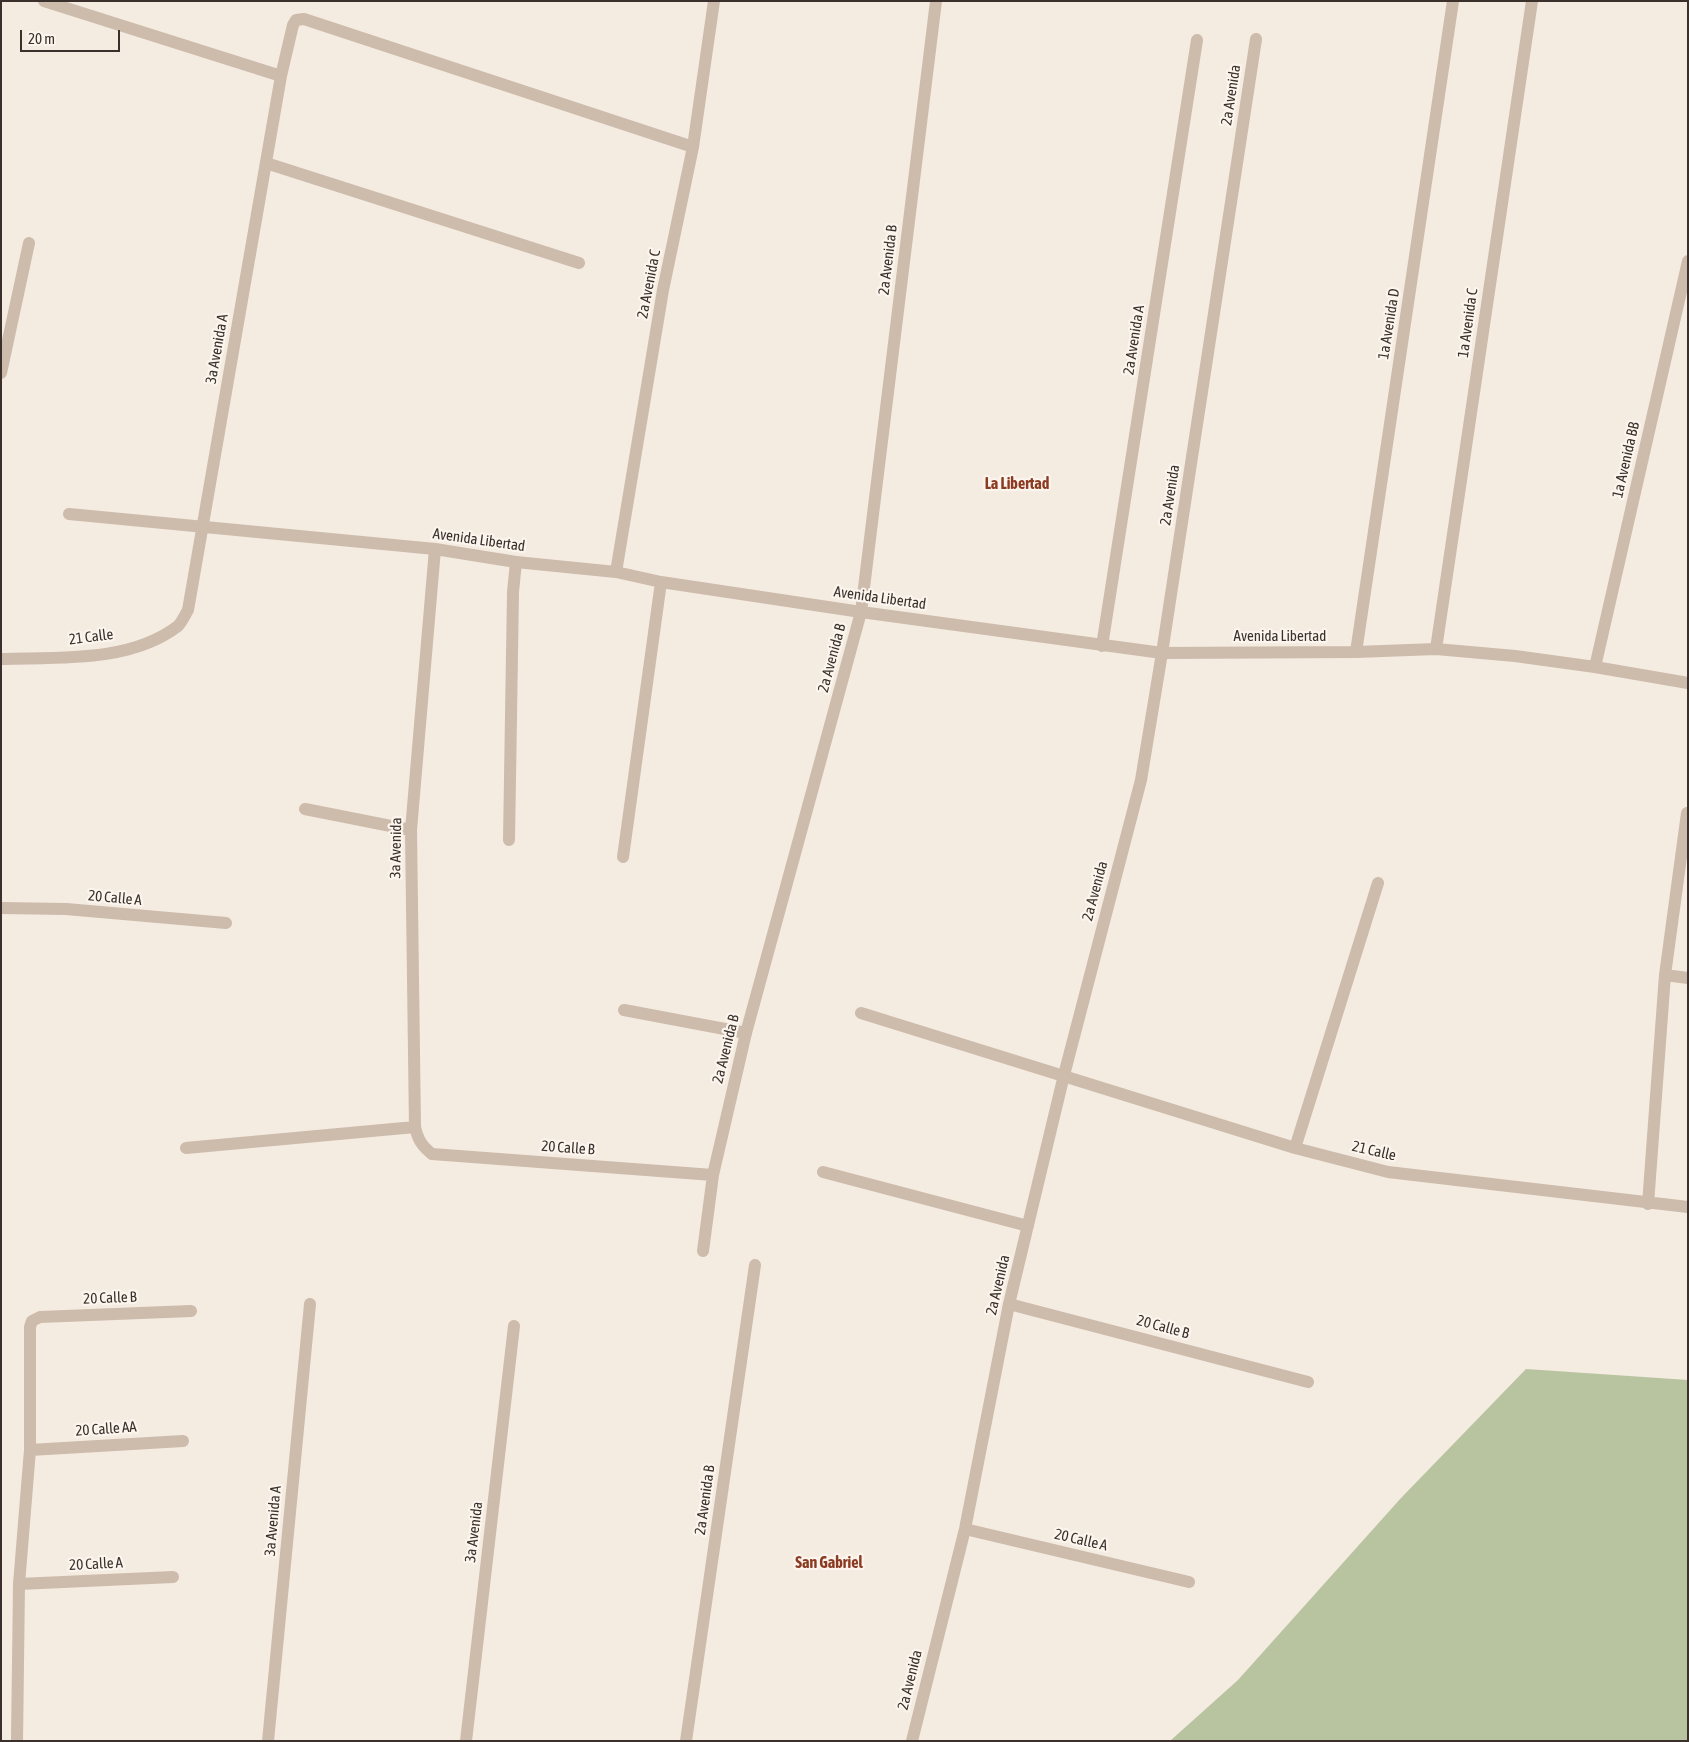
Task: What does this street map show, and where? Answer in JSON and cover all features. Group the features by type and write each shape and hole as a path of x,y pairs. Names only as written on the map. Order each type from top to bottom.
{"street":[{"path":"44,1 281,76"},
{"name":"2a Avenida C","path":"616,572 663,290 693,148 714,1"},
{"name":"2a Avenida B","path":"703,1251 713,1176 746,1033 861,612 936,1"},
{"name":"1a Avenida D","path":"1356,652 1454,1"},
{"name":"1a Avenida C","path":"1436,649 1532,1"},
{"name":"3a Avenida A","path":"179,624 188,610 281,76 296,20 304,19 693,148"},
{"name":"2a Avenida","path":"912,1741 965,1529 1009,1304 1064,1075 1141,780 1256,39"},
{"name":"2a Avenida A","path":"1102,646 1197,40"},
{"path":"266,163 579,263"},
{"path":"1,373 29,243"},
{"name":"1a Avenida BB","path":"1595,667 1688,262"},
{"name":"Avenida Libertad","path":"69,514 435,549 516,562 616,572 661,582 861,612 1162,653 1356,652 1436,649 1516,656 1688,683"},
{"name":"3a Avenida","path":"423,1147 418,1139 416,1127 411,830 435,549"},
{"path":"510,840 513,592 516,562"},
{"path":"623,858 661,582"},
{"name":"21 Calle","path":"1,659 97,656 151,642 179,624"},
{"path":"304,809 411,830"},
{"path":"1648,1204 1665,975 1686,813"},
{"path":"1295,1148 1378,883"},
{"name":"20 Calle A","path":"1,908 66,910 226,923"},
{"path":"1665,975 1688,978"},
{"path":"624,1010 746,1033"},
{"name":"21 Calle","path":"861,1012 1295,1148 1388,1172 1648,1204 1688,1207"},
{"path":"186,1148 416,1127"},
{"name":"20 Calle B","path":"423,1147 432,1154 713,1176"},
{"path":"823,1172 1028,1226"},
{"name":"2a Avenida B","path":"686,1741 756,1264"},
{"name":"3a Avenida A","path":"268,1741 310,1304"},
{"name":"20 Calle B","path":"1009,1304 1308,1382"},
{"name":"20 Calle B","path":"30,1450 30,1327 32,1321 40,1317 191,1311"},
{"name":"3a Avenida","path":"466,1741 514,1326"},
{"name":"20 Calle AA","path":"30,1450 183,1441"},
{"path":"17,1741 20,1584 30,1450"},
{"name":"20 Calle A","path":"965,1529 1189,1582"},
{"name":"20 Calle A","path":"20,1584 173,1577"}],"green space":[{"path":"1526,1369 1688,1380 1688,1741 1170,1741 1238,1680 1401,1498"}],"district":[{"name":"La Libertad","path":"1017,484"},
{"name":"San Gabriel","path":"829,1563"}]}
